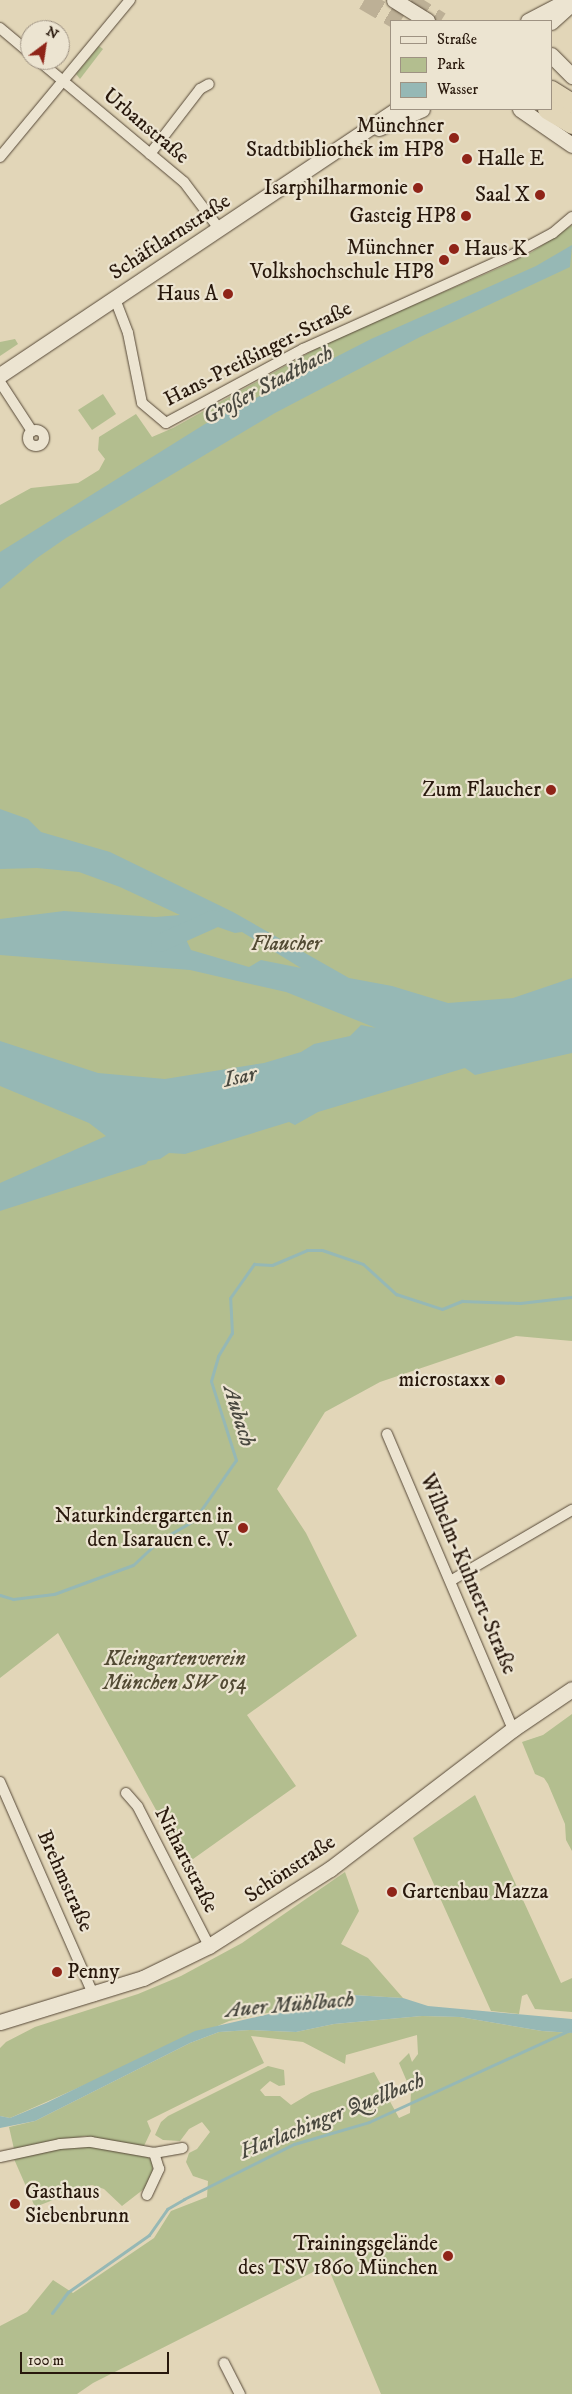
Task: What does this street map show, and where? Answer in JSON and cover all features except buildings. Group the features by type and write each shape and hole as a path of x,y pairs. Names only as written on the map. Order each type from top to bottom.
{"highway":[{"path":"552,91 572,103"},
{"path":"548,110 572,124"}],"street":[{"path":"0,157 130,0"},
{"path":"394,0 425,20"},
{"path":"530,20 568,0"},
{"path":"552,21 572,4"},
{"path":"0,28 20,45"},
{"path":"552,56 572,76"},
{"name":"Urbanstraße","path":"50,70 184,182 220,230"},
{"path":"552,71 572,83"},
{"path":"150,154 200,89 209,84"},
{"name":"Schäftlarnstraße","path":"0,375 220,230 396,110"},
{"name":"Schäftlarnstraße","path":"363,134 420,110"},
{"path":"523,110 572,146"},
{"name":"Hans-Preißinger-Straße","path":"116,299 128,333 142,403 166,423 297,352 514,254 553,232 572,217"},
{"path":"0,382 32,431"},
{"name":"Wilhelm-Kuhnert-Straße","path":"387,1434 452,1580 513,1729"},
{"path":"452,1580 572,1510"},
{"name":"Schönstraße","path":"0,2022 94,1996 172,1967 209,1946 336,1864 513,1729 572,1689"},
{"name":"Brehmstraße","path":"0,1782 94,1996"},
{"name":"Nithartstraße","path":"126,1793 138,1807 209,1946"},
{"path":"0,2157 34,2148 91,2142 154,2153 183,2148"},
{"path":"147,2195 159,2169 154,2153"},
{"path":"224,2363 240,2394"}],"green space":[{"path":"99,46 103,49 80,79 76,74"},
{"name":"Flaucher","path":"572,225 572,1341 516,1336 380,1382 325,1412 277,1489 306,1533 357,1636 247,1715 296,1786 186,1864 58,1633 0,1678 0,505 31,488 78,483 99,470 105,459 98,450 99,437 136,414 152,437 173,428 332,340 499,268 532,252"},
{"path":"15,339 18,344 0,356 0,342"},
{"path":"103,394 116,414 92,430 78,410"},
{"path":"572,1714 572,1851 566,1840 565,1824 548,1784 544,1778 535,1774 522,1742 543,1735"},
{"path":"475,1795 561,1983 572,1978 572,2012 535,2009 527,1994 522,1996 519,2014 491,2011 413,1838"},
{"path":"345,1872 359,1911 341,1944 368,1958 403,1998 353,1995 229,2021 10,2118 0,2116 0,2048 6,2042 35,2027 138,1994 181,1976 242,1943"},
{"path":"422,2016 460,2017 542,2031 572,2033 572,2394 381,2394 327,2265 93,2383 77,2394 0,2394 0,2326 27,2312 53,2280 73,2293 154,2238 171,2211 207,2197 208,2181 193,2176 186,2162 189,2153 197,2149 210,2132 202,2122 189,2129 180,2141 163,2140 155,2135 161,2122 168,2116 268,2066 284,2070 285,2085 279,2086 270,2081 260,2090 265,2096 280,2096 291,2105 311,2093 374,2072 399,2118 410,2113 411,2091 399,2063 409,2053 412,2062 418,2054 417,2035 346,2055 345,2064 303,2042 251,2036 264,2063 147,2121 151,2131 144,2146 85,2136 14,2149 9,2127 35,2121 190,2043 219,2032 250,2030 296,2032 334,2024"},
{"path":"90,2146 146,2156 152,2161 153,2173 149,2185 122,2206 104,2189 92,2185 35,2207 14,2159 62,2148"}],"water":[{"path":"572,245 570,267 420,337 275,413 66,538 37,558 0,589 0,552 205,424 371,339 536,266"},
{"name":"Isar","path":"0,809 28,819 41,832 110,852 233,912 349,978 392,986 448,1003 513,998 572,978 572,1053 475,1075 465,1068 318,1112 295,1125 289,1122 185,1154 169,1153 160,1159 148,1161 146,1164 0,1211 0,1183 106,1136 89,1123 0,1086 0,1041 98,1073 165,1079 264,1063 301,1052 314,1044 350,1036 361,1025 376,1028 286,992 190,970 0,955 0,919 64,911 156,917 180,915 120,887 79,872 37,868 0,869","holes":["209,924 235,933 242,932 301,968 261,960 249,967 191,950 182,931"]},
{"path":"353,1995 403,1998 428,2006 572,2019 572,2033 542,2031 460,2017 422,2016 334,2024 296,2032 250,2030 219,2032 190,2043 35,2121 0,2128 0,2116 10,2118 46,2103 195,2031"}],"waterway":[{"path":"160,943 214,919"},
{"name":"Aubach","path":"0,1595 13,1599 54,1594 133,1565 160,1540 194,1520 236,1460 211,1381 218,1356 232,1333 230,1298 254,1264 272,1265 307,1250 322,1250 363,1264 396,1294 442,1309 462,1301 520,1303 572,1297"},
{"name":"Harlachinger Quellbach","path":"52,2313 68,2292 149,2235 167,2209 184,2199 294,2144 369,2122 572,2029"}],"tunnel":[{"path":"364,0 398,20"},
{"path":"410,2 439,20"}],"place":[{"name":"Münchner Stadtbibliothek im HP8","path":"454,138"},
{"name":"Halle E","path":"467,159"},
{"name":"Isarphilharmonie","path":"418,188"},
{"name":"Saal X","path":"540,195"},
{"name":"Gasteig HP8","path":"466,216"},
{"name":"Haus K","path":"454,249"},
{"name":"Münchner Volkshochschule HP8","path":"444,260"},
{"name":"Haus A","path":"228,294"},
{"name":"Zum Flaucher","path":"551,790"},
{"name":"microstaxx","path":"500,1380"},
{"name":"Naturkindergarten in den Isarauen e. V.","path":"243,1528"},
{"name":"Gartenbau Mazza","path":"392,1892"},
{"name":"Penny","path":"57,1972"},
{"name":"Gasthaus Siebenbrunn","path":"15,2204"},
{"name":"Trainingsgelände des TSV 1860 München","path":"448,2256"}],"water label":[{"name":"Großer Stadtbach","path":"268,385"},
{"name":"Auer Mühlbach","path":"290,2005"}],"park label":[{"name":"Kleingartenverein München SW 054","path":"175,1671"}]}
